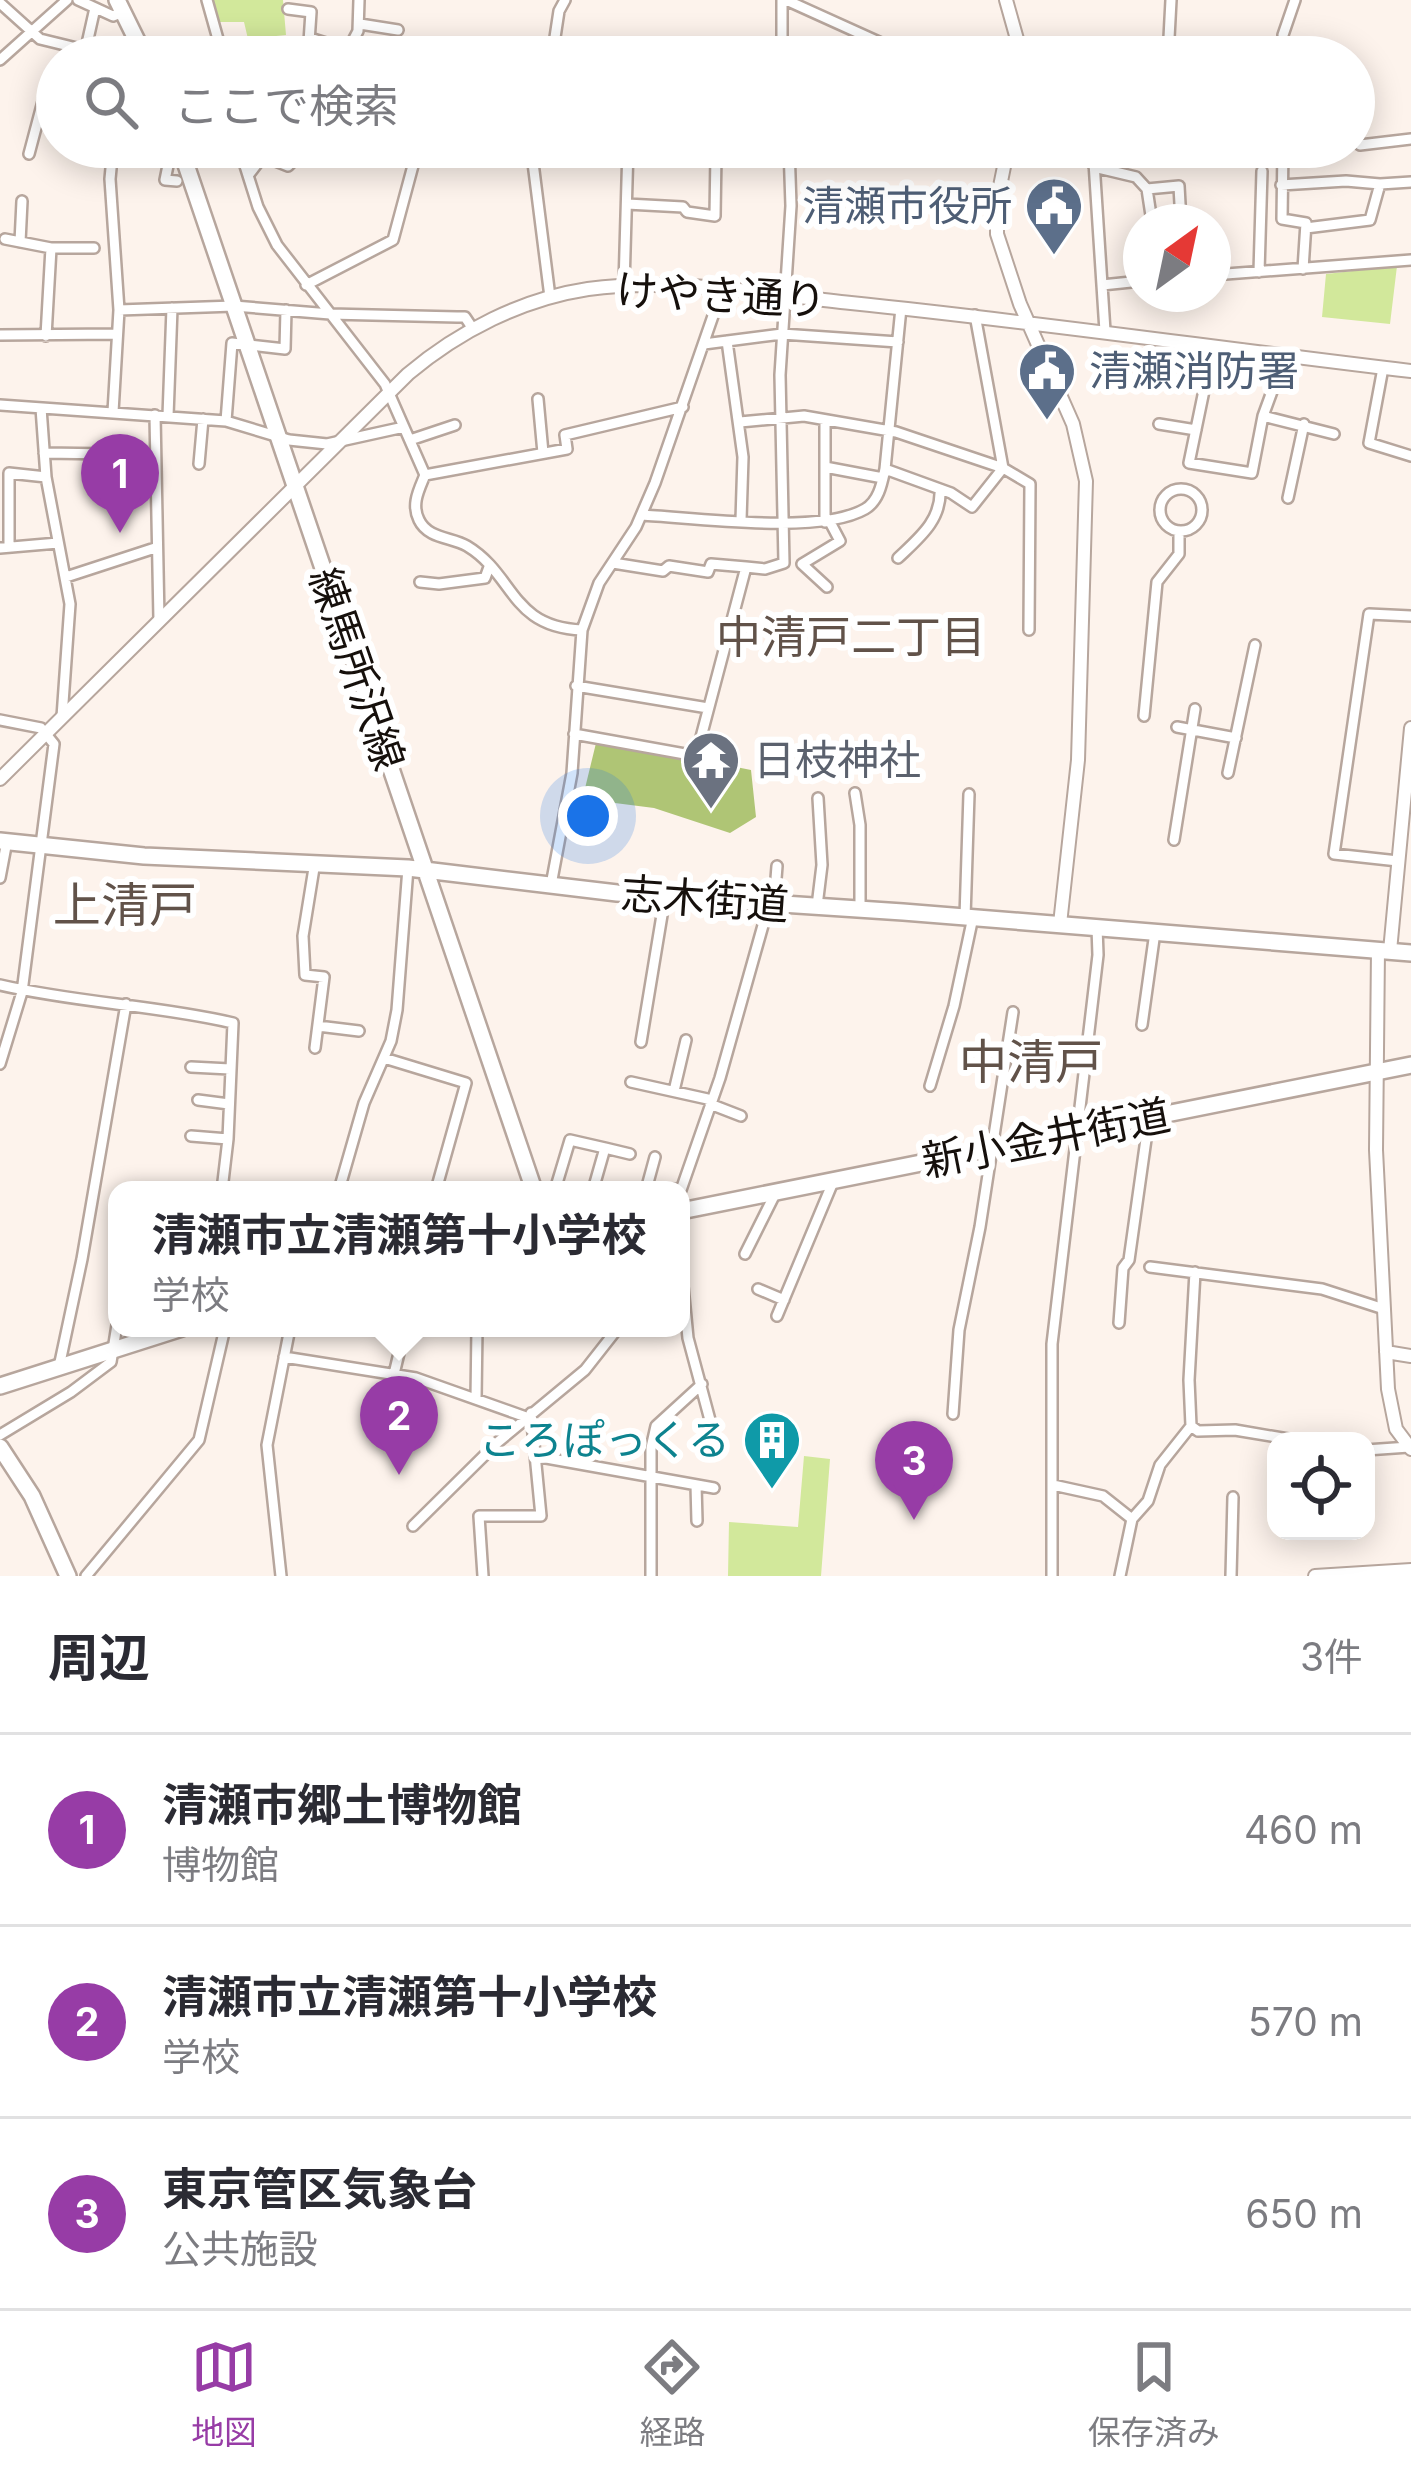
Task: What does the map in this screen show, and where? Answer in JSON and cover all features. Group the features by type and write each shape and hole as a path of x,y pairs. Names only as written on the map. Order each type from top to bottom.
{"main road":[{"path":"120,6 134,36"},
{"name":"練馬所沢線","path":"187,168 295,485 416,868 531,1181"},
{"name":"志木街道","path":"4,841 187,859 416,868 664,897 1411,953"},
{"name":"新小金井街道","path":"690,1209 1411,1065"},
{"path":"0,1385 115,1351 144,1337"},
{"path":"0,1447 32,1496 68,1576"}],"street":[{"path":"0,60 68,0"},
{"path":"78,0 112,16 120,6"},
{"path":"207,0 217,36"},
{"path":"355,36 360,25 359,0"},
{"path":"555,36 565,0"},
{"path":"783,36 784,0 865,36"},
{"path":"1006,0 1016,36"},
{"path":"1169,36 1171,0"},
{"path":"1283,35 1294,0"},
{"path":"0,3 36,36"},
{"path":"88,36 95,8"},
{"path":"287,9 311,12 310,36"},
{"path":"360,25 398,30"},
{"path":"29,154 36,128"},
{"path":"1375,143 1411,139"},
{"path":"111,168 118,310 113,412"},
{"path":"151,179 171,181 171,168"},
{"path":"248,168 258,206 277,245 389,391 425,475 415,502 419,520 438,537 463,543 516,602 544,622 558,629 582,630"},
{"path":"250,172 253,168"},
{"path":"306,285 394,240 413,168"},
{"path":"534,168 550,297"},
{"path":"624,285 628,168"},
{"path":"627,204 682,207 715,216 716,168"},
{"path":"784,563 782,334 789,168"},
{"path":"1003,168 997,232 1079,442 1087,502 1078,776 1060,924"},
{"path":"1094,168 1105,331"},
{"path":"1098,168 1136,177 1147,189 1149,204"},
{"path":"1282,168 1282,219 1306,223 1304,269"},
{"path":"1259,272 1262,172"},
{"path":"1281,185 1411,182"},
{"path":"1306,228 1370,220 1380,184"},
{"path":"1147,189 1179,186 1180,204"},
{"path":"20,242 22,200"},
{"path":"5,239 51,248 94,248"},
{"path":"46,336 51,248"},
{"path":"1231,274 1411,260"},
{"path":"1102,285 1123,283"},
{"name":"けやき通り","path":"0,779 389,391 429,356 473,329 550,297 624,285 722,290 1028,321 1411,371"},
{"path":"551,885 572,772 582,630 599,583 642,515 722,290"},
{"path":"118,310 234,306 465,317 473,329"},
{"path":"159,620 155,548 172,308"},
{"path":"642,515 828,522 869,507 884,473 901,308"},
{"path":"226,421 232,343 285,349 286,310"},
{"path":"825,467 884,473 940,489 972,507 1003,468 975,315"},
{"path":"0,334 117,334"},
{"path":"704,344 782,334 898,343"},
{"path":"727,341 743,458 741,520"},
{"path":"1184,487 1213,347"},
{"path":"1189,463 1252,473 1263,416 1285,356"},
{"path":"1383,368 1369,443 1411,456"},
{"path":"538,399 543,453"},
{"path":"0,404 226,421 278,437 338,442 404,427"},
{"path":"41,407 46,477 66,577 70,648 62,717"},
{"path":"425,475 567,449 565,435 683,407"},
{"path":"740,422 783,416 889,432 1003,468 1030,484 1029,630"},
{"path":"1263,416 1334,434"},
{"path":"199,464 203,419"},
{"path":"613,563 663,571 669,566 709,572 711,564 765,569 802,564 840,541 828,522 825,420"},
{"path":"1160,424 1196,430"},
{"path":"1288,498 1304,424"},
{"path":"410,440 455,425"},
{"path":"44,453 112,454 112,491"},
{"path":"46,477 9,473 4,547 58,543"},
{"path":"1184,487 1195,493 1200,507 1193,527 1179,533 1167,528 1161,511 1168,493 1184,487"},
{"path":"898,558 932,525 940,489"},
{"path":"1144,716 1157,582 1179,554 1179,533"},
{"path":"66,577 155,548"},
{"path":"802,564 827,587"},
{"path":"420,582 485,578 489,567"},
{"path":"574,734 696,756 746,568"},
{"path":"1398,861 1334,854 1369,614 1411,616"},
{"path":"1228,773 1255,645"},
{"path":"577,686 708,708"},
{"path":"1174,840 1195,709"},
{"path":"0,720 34,726 54,744 22,992 0,1064"},
{"path":"1178,727 1235,738"},
{"path":"1410,1448 1390,1410 1377,1073 1384,951 1411,728"},
{"path":"855,793 860,909"},
{"path":"930,1086 954,1006 969,917 969,794"},
{"path":"818,798 822,866 818,906"},
{"path":"0,878 4,841"},
{"path":"315,862 303,936 304,975 324,977 315,1048"},
{"path":"684,1181 771,904 777,866"},
{"path":"342,1181 398,1010 416,868"},
{"path":"641,1042 664,897"},
{"path":"1052,1576 1052,1344 1098,955 1097,927"},
{"path":"1142,1025 1142,989 1155,932"},
{"path":"0,986 170,1009 233,1023 223,1181"},
{"path":"59,1367 126,1004"},
{"path":"953,1414 959,1330 1012,1012"},
{"path":"318,1026 359,1031"},
{"path":"674,1091 686,1040"},
{"path":"384,1058 466,1083 439,1181"},
{"path":"191,1067 230,1069"},
{"path":"631,1082 711,1102 741,1115"},
{"path":"198,1100 229,1104"},
{"path":"1119,1323 1117,1296 1148,1118"},
{"path":"190,1136 228,1139"},
{"path":"558,1181 570,1140 630,1154"},
{"path":"596,1181 605,1148"},
{"path":"648,1181 655,1157"},
{"path":"777,1316 834,1180"},
{"path":"745,1255 776,1192"},
{"path":"1150,1267 1322,1289 1384,1309"},
{"path":"1120,1576 1132,1519 1148,1501 1160,1465 1191,1426 1195,1272"},
{"path":"758,1288 784,1300"},
{"path":"0,1435 100,1372 111,1362 116,1337"},
{"path":"86,1576 199,1440 223,1337"},
{"path":"281,1576 267,1445 288,1337"},
{"path":"394,1374 403,1337"},
{"path":"476,1399 477,1337"},
{"path":"413,1526 528,1415 584,1370 611,1337"},
{"path":"688,1337 714,1435"},
{"path":"1386,1352 1411,1356"},
{"path":"284,1358 394,1374 528,1415"},
{"path":"651,1576 656,1426 702,1384"},
{"path":"483,1576 479,1516 542,1516 528,1415"},
{"path":"1191,1426 1198,1431 1267,1436"},
{"path":"1375,1450 1410,1448"},
{"path":"535,1456 714,1488"},
{"path":"696,1485 697,1521"},
{"path":"1053,1485 1103,1496 1132,1519"},
{"path":"1231,1576 1233,1497"},
{"path":"1315,1576 1411,1570"}],"green space":[{"path":"210,0 283,0 286,35 247,36 244,22 216,22"},
{"path":"1397,266 1390,324 1322,317 1326,274"},
{"path":"597,739 751,770 756,817 730,833 654,808 607,802 592,821 579,813"},
{"path":"804,1456 830,1459 821,1576 728,1576 729,1522 798,1527"}],"place":[{"name":"清瀬市役所","path":"1054,257"},
{"name":"清瀬消防署","path":"1047,422"},
{"name":"清瀬市郷土博物館","path":"120,533"},
{"name":"日枝神社","path":"711,811"},
{"name":"清瀬市立清瀬第十小学校","path":"399,1475"},
{"name":"ころぽっくる","path":"772,1491"},
{"name":"東京管区気象台","path":"914,1520"}],"district":[{"name":"中清戸二丁目","path":"851,637"},
{"name":"上清戸","path":"125,905"},
{"name":"中清戸","path":"1031,1062"}]}
